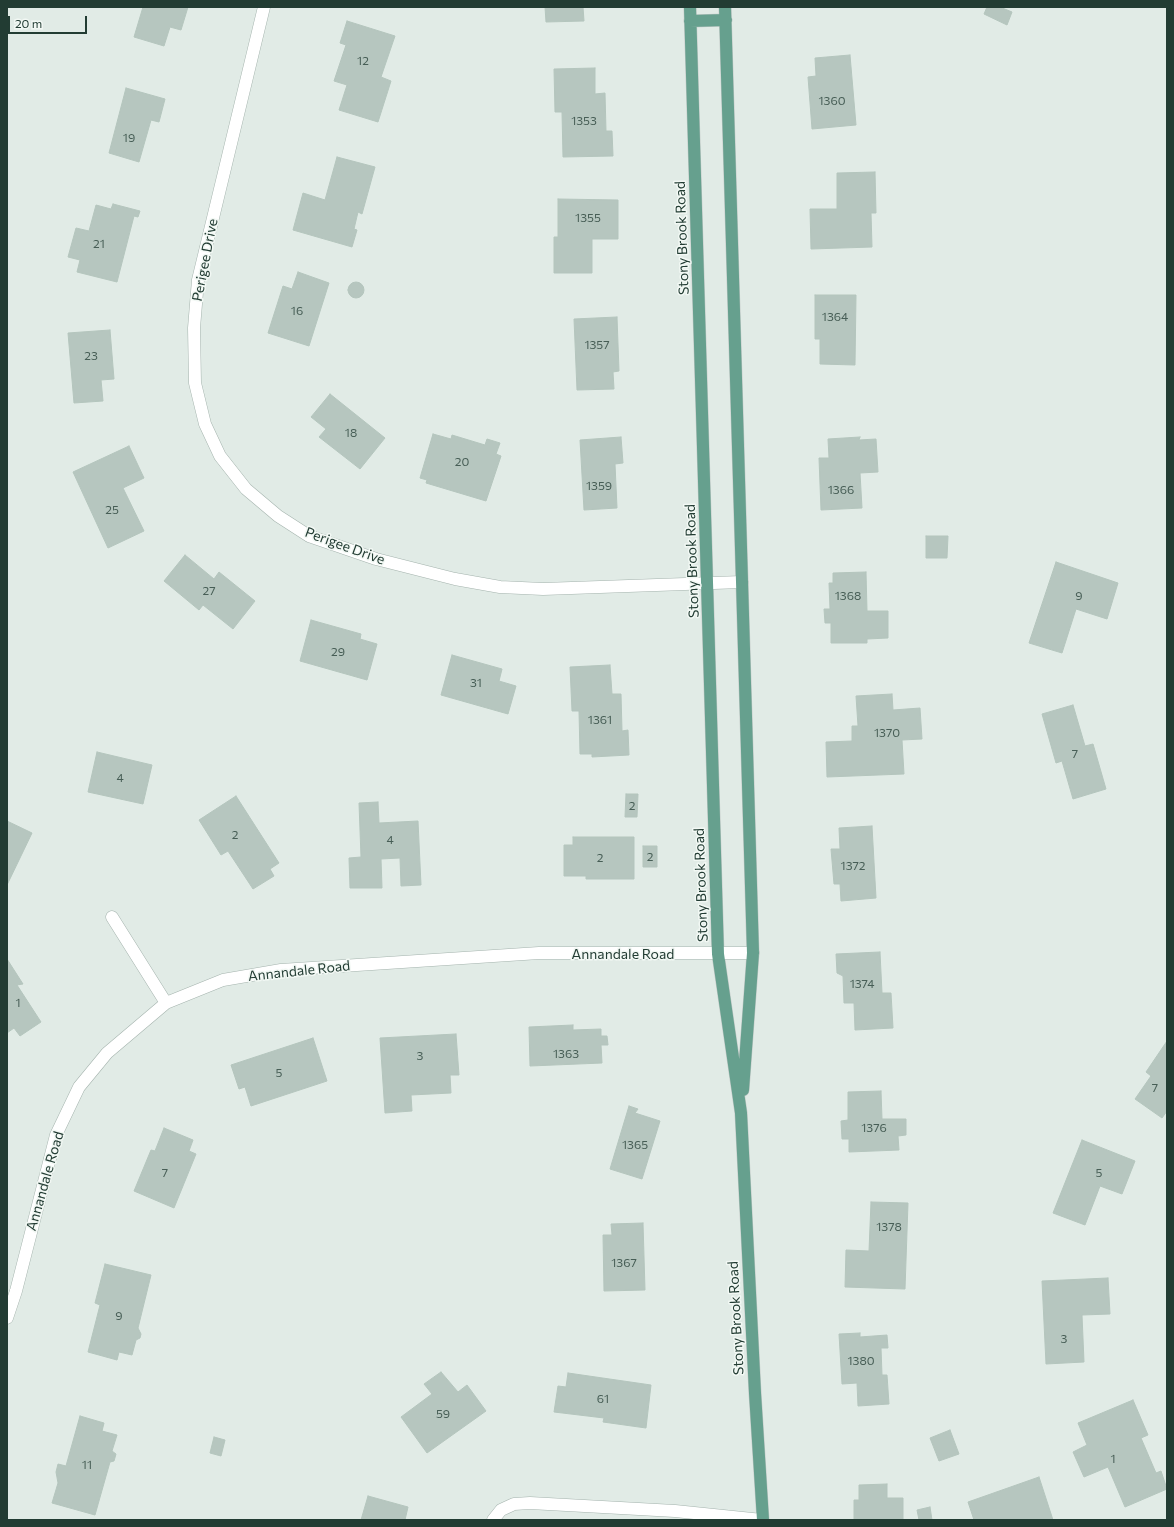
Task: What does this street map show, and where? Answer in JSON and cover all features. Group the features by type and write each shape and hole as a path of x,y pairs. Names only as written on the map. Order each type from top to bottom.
{"main road":[{"name":"Stony Brook Road","path":"690,7 718,954 741,1114 763,1520"},
{"name":"Stony Brook Road","path":"725,7 753,953 741,1114"},
{"path":"690,21 726,20"}],"street":[{"name":"Perigee Drive","path":"264,7 198,280 195,314 195,383 205,424 220,456 246,489 278,516 309,536 376,559 455,579 500,587 575,589 742,582"},
{"path":"112,917 166,1003"},
{"name":"Annandale Road","path":"7,1318 16,1291 56,1136 79,1087 107,1053 166,1003 223,980 280,970 539,953 753,953"},
{"path":"493,1520 501,1510 514,1504 530,1503 675,1511 763,1520"}],"building":[{"path":"143,7 188,7 181,30 170,27 164,46 134,37"},
{"path":"545,7 583,7 584,21 546,22"},
{"path":"987,7 1000,7 1012,12 1007,25 984,14"},
{"path":"347,21 395,36 381,77 391,81 378,122 339,110 347,85 334,81 346,45 340,43"},
{"path":"850,55 856,125 812,129 808,77 816,76 815,58"},
{"path":"595,68 595,94 605,93 606,131 612,131 613,156 563,157 562,112 555,112 554,69"},
{"path":"126,88 165,99 159,122 151,120 139,162 109,153"},
{"path":"337,157 375,167 362,214 358,212 354,229 357,230 352,247 293,230 303,193 325,200"},
{"path":"875,172 876,213 871,213 872,247 811,249 810,209 837,209 837,173"},
{"path":"558,199 618,200 618,239 592,239 592,273 554,273 554,237 558,237"},
{"path":"113,204 140,211 138,217 134,216 117,282 77,272 80,260 68,257 76,228 89,231 96,205 111,209"},
{"path":"298,272 329,283 309,346 268,333 283,286 292,289"},
{"path":"353,282 359,282 364,287 362,296 359,298 353,298 348,293 348,287"},
{"path":"815,295 856,295 855,365 820,364 820,339 815,339"},
{"path":"617,317 619,371 613,372 614,389 577,390 574,319"},
{"path":"110,330 114,379 101,380 103,401 74,403 68,333"},
{"path":"330,394 385,438 360,469 319,437 326,429 311,417"},
{"path":"433,434 451,439 452,435 485,445 487,439 500,443 496,454 501,456 486,501 426,483 427,480 420,478"},
{"path":"621,437 623,463 615,464 617,508 584,510 580,440"},
{"path":"860,437 859,440 876,439 878,472 860,473 862,508 821,510 819,458 829,458 828,439"},
{"path":"129,446 144,478 123,488 144,531 108,548 73,472"},
{"path":"926,536 948,536 947,558 926,558"},
{"path":"185,555 214,579 219,572 255,601 233,629 203,605 199,610 164,581"},
{"path":"1056,562 1118,583 1107,619 1076,609 1062,653 1029,643"},
{"path":"866,572 867,611 888,611 888,638 867,639 867,643 831,643 831,623 825,623 824,609 830,609 829,583 833,583 833,573"},
{"path":"311,620 361,634 360,639 377,644 367,680 300,661"},
{"path":"452,655 502,669 499,681 516,686 508,714 441,695"},
{"path":"610,665 612,694 621,694 622,731 628,730 629,755 592,757 592,754 580,754 579,711 572,711 570,667"},
{"path":"892,694 893,710 920,708 922,739 902,740 904,774 827,777 826,742 852,741 852,726 858,726 856,696"},
{"path":"1073,705 1085,746 1093,744 1106,789 1073,799 1062,761 1056,763 1042,714"},
{"path":"97,752 152,765 143,804 88,792"},
{"path":"626,794 638,794 637,817 625,817"},
{"path":"236,796 279,863 270,869 274,876 253,889 228,851 221,855 199,820"},
{"path":"378,802 379,823 418,821 421,885 401,886 400,858 381,859 382,888 350,888 349,858 361,857 359,803"},
{"path":"7,821 32,833 7,885"},
{"path":"872,826 876,898 841,901 840,884 834,884 831,849 840,849 839,828"},
{"path":"573,837 634,837 634,879 586,879 586,876 564,876 564,845 573,845"},
{"path":"643,846 657,846 657,867 643,867"},
{"path":"880,952 882,993 891,993 893,1028 855,1030 854,1003 844,1003 843,976 837,973 836,954"},
{"path":"7,959 23,984 17,985 41,1022 20,1036 14,1028 7,1033"},
{"path":"573,1025 573,1030 601,1029 601,1036 607,1036 608,1045 601,1045 602,1063 530,1066 529,1027"},
{"path":"456,1034 459,1075 450,1075 451,1093 411,1095 412,1111 385,1113 380,1038"},
{"path":"313,1038 327,1081 251,1106 245,1087 239,1089 231,1065"},
{"path":"1167,1041 1167,1111 1162,1118 1135,1099 1151,1076 1146,1072"},
{"path":"881,1091 882,1119 906,1119 906,1135 898,1136 899,1150 849,1152 849,1139 842,1139 841,1121 848,1120 848,1092"},
{"path":"629,1106 638,1109 635,1113 660,1121 642,1179 610,1169"},
{"path":"164,1128 193,1140 189,1151 196,1154 174,1208 134,1191 151,1150 155,1151"},
{"path":"1082,1140 1135,1161 1122,1194 1100,1186 1085,1225 1053,1213"},
{"path":"871,1202 908,1203 905,1289 845,1287 846,1250 869,1251"},
{"path":"643,1223 645,1290 604,1291 603,1235 612,1235 611,1224"},
{"path":"105,1264 151,1275 138,1328 141,1334 140,1338 136,1340 132,1355 119,1352 117,1360 88,1352 100,1305 95,1303"},
{"path":"1108,1278 1110,1314 1082,1315 1084,1362 1046,1364 1042,1281"},
{"path":"860,1333 860,1337 887,1335 888,1348 881,1348 882,1375 887,1375 889,1404 858,1406 857,1383 842,1384 839,1334"},
{"path":"441,1372 458,1392 467,1385 486,1411 427,1453 401,1417 432,1394 424,1384"},
{"path":"568,1373 651,1385 646,1428 603,1422 604,1418 554,1412 558,1386 566,1387"},
{"path":"1133,1400 1148,1435 1141,1438 1156,1473 1161,1471 1167,1489 1125,1507 1108,1467 1084,1477 1073,1452 1087,1445 1078,1423"},
{"path":"80,1416 104,1423 102,1431 117,1435 112,1451 116,1454 114,1461 110,1462 95,1515 52,1503 58,1483 56,1472 58,1464 66,1466"},
{"path":"950,1430 959,1454 939,1461 930,1438"},
{"path":"214,1437 225,1440 221,1456 210,1453"},
{"path":"1039,1477 1053,1520 974,1520 968,1502"},
{"path":"887,1484 887,1498 903,1498 903,1520 854,1520 854,1500 859,1500 859,1485"},
{"path":"368,1496 408,1507 405,1520 361,1520"},
{"path":"930,1507 932,1520 919,1520 917,1510"}]}
